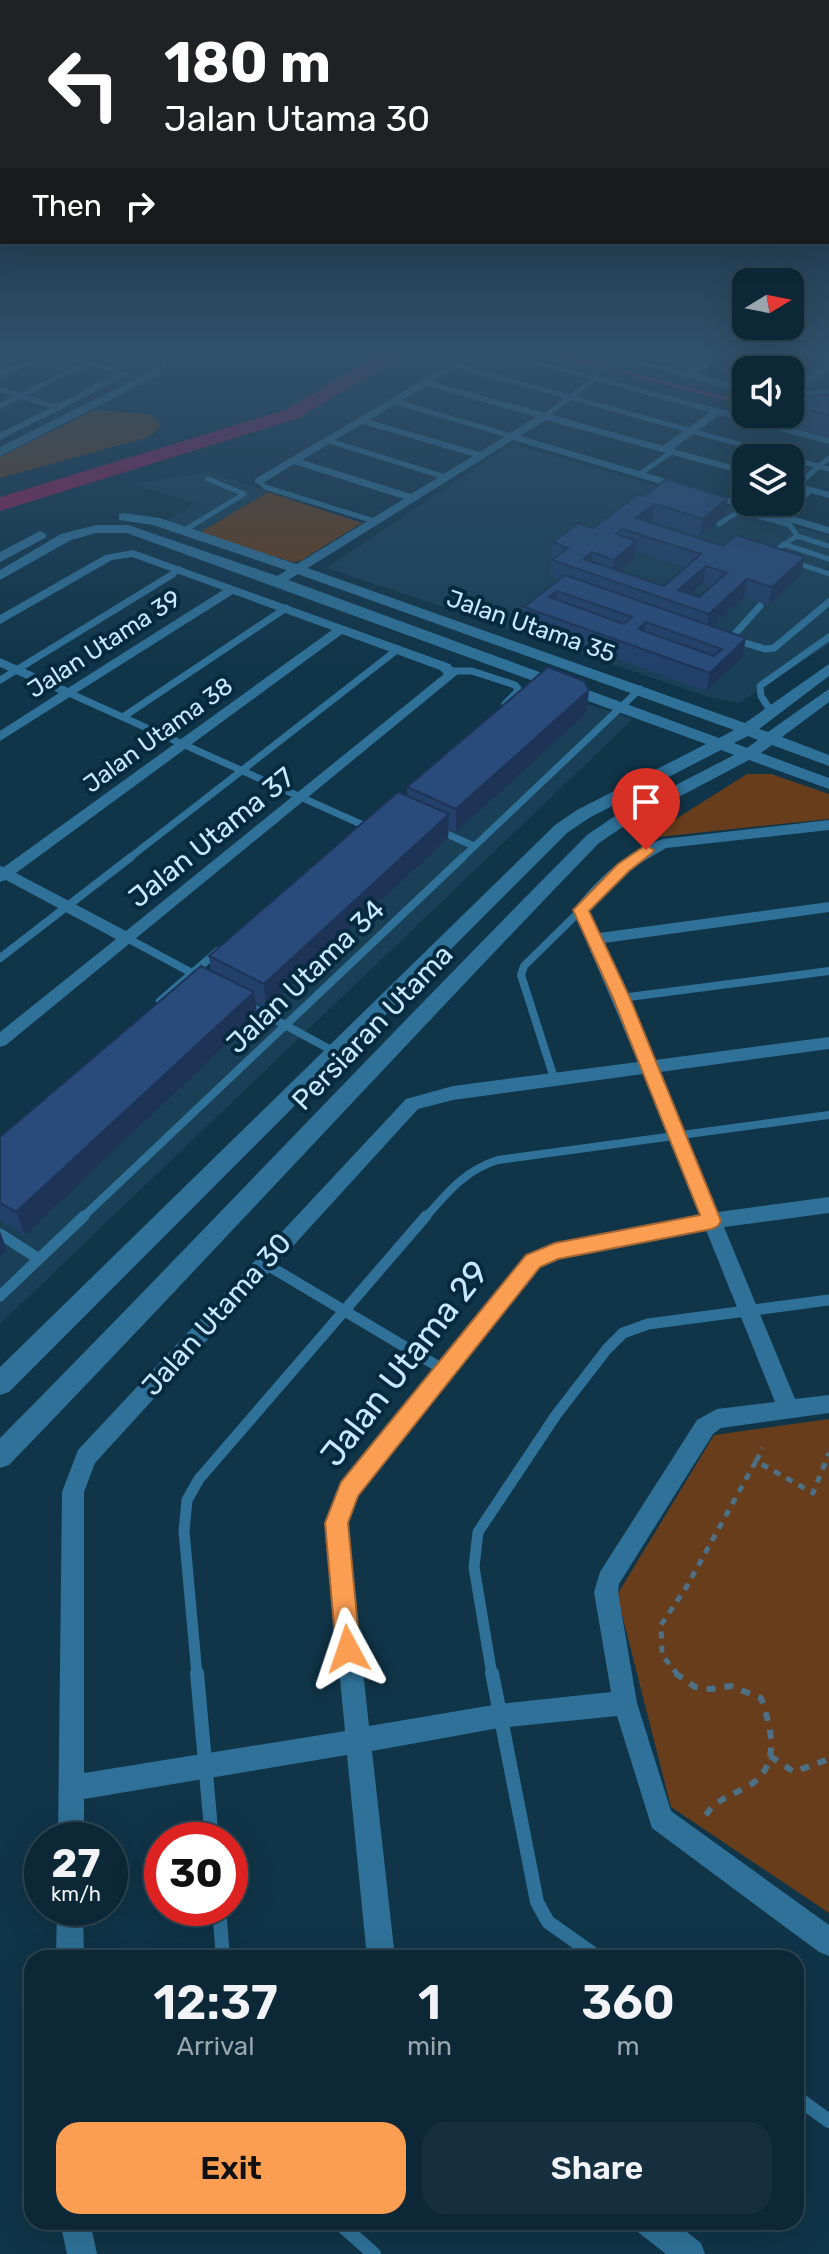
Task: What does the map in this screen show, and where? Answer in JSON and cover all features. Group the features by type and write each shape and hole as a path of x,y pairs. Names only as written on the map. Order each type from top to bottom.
{"street":[{"path":"259,481 296,457"},
{"path":"278,581 477,457"},
{"path":"583,457 829,531"},
{"path":"695,457 732,468"},
{"path":"291,460 410,497"},
{"path":"804,488 829,495"},
{"name":"Jalan Utama 35","path":"0,558 47,531 104,517 155,521 640,689 829,759"},
{"name":"Jalan Utama 35","path":"0,576 66,537 96,529 128,529 278,581 544,686 621,707 829,784"},
{"path":"0,620 109,557 139,555 451,671"},
{"name":"Jalan Utama 39","path":"0,737 232,589"},
{"name":"Jalan Utama 38","path":"2,874 341,629"},
{"path":"0,662 69,693"},
{"name":"Persiaran Utama","path":"0,1384 180,1204 338,1053 561,829 583,814 722,745 772,713 829,669"},
{"name":"Jalan Utama 37","path":"0,1041 449,679 451,671"},
{"path":"824,698 801,735 813,751 829,759"},
{"name":"Persiaran Utama","path":"0,1456 219,1232 369,1068 593,839 618,822 772,740 824,698"},
{"path":"663,773 675,759 679,742 673,730 665,724"},
{"path":"788,1408 621,998 581,910 623,867 646,850 663,844 829,825"},
{"path":"2,874 127,938"},
{"path":"594,939 829,907"},
{"name":"Jalan Utama 30","path":"71,1822 73,1492 86,1457 412,1104 453,1093 554,1078 829,1043"},
{"name":"Jalan Utama 29","path":"380,1950 336,1523 349,1489 533,1261 555,1251 712,1221 829,1205"},
{"path":"829,1404 717,1419 705,1427 608,1580 606,1592 625,1703 661,1819 829,1942"},
{"path":"71,1788 357,1743 499,1716 625,1703"},
{"path":"70,1926 70,1950"},
{"path":"77,2230 82,2254"},
{"path":"660,2230 690,2254"}],"lane":[{"path":"381,457 445,477"},
{"path":"640,474 661,457"},
{"path":"787,457 829,469"},
{"path":"804,477 829,458"},
{"path":"183,531 244,494 208,479"},
{"path":"259,481 265,487 374,521"},
{"path":"782,517 811,490"},
{"path":"719,524 738,512 744,512 790,525 796,534 829,546"},
{"path":"796,534 783,544 778,554 784,559 829,574"},
{"path":"783,544 829,559"},
{"path":"0,680 180,569"},
{"path":"760,606 734,635 735,640 765,649 774,648 829,602"},
{"path":"123,717 286,608"},
{"path":"772,713 763,701 760,686 829,637"},
{"path":"0,958 398,649"},
{"path":"451,671 472,671 515,685 519,690 503,706"},
{"name":"Jalan Utama 34","path":"0,1296 640,689"},
{"path":"69,693 363,825"},
{"path":"352,835 374,817"},
{"path":"436,829 474,846"},
{"path":"554,1078 521,975 524,966 581,910"},
{"path":"127,938 192,973"},
{"path":"156,1005 226,944"},
{"path":"165,1009 224,959"},
{"path":"621,998 829,971"},
{"path":"243,1003 338,1053"},
{"path":"210,1822 184,1531 187,1500 199,1479 455,1183 479,1166 498,1160 678,1138 829,1115"},
{"path":"0,1234 39,1259"},
{"path":"264,1262 444,1370"},
{"path":"588,1950 548,1922 537,1902 499,1716 474,1567 478,1532 556,1415 623,1333 648,1324 829,1300"},
{"path":"220,1926 222,1950"},
{"path":"804,2103 829,2121"},
{"path":"347,2230 374,2254"}],"path":[{"path":"694,1843 707,1810 722,1795 754,1784 774,1747 761,1698 731,1686 711,1689 695,1687 675,1673 662,1655 661,1625 687,1586 763,1448"},
{"path":"756,1461 813,1493 829,1453"},
{"path":"770,1756 794,1772 829,1759"}],"shaded area":[{"path":"0,457 76,457 0,478"},
{"path":"492,457 557,457 732,508 732,516 760,516 829,536 829,644 739,703 709,697 327,568"},
{"path":"209,472 268,492 199,533 167,521 194,503 133,484"},
{"path":"268,492 362,523 300,561 292,562 199,533"},
{"path":"546,690 633,719 0,1324 0,1154"},
{"path":"747,774 771,774 829,794 829,819 658,837 656,832 663,827"},
{"path":"829,1419 829,1913 671,1807 617,1595 714,1435"}],"building":[{"path":"666,479 728,498 703,519 655,504 636,518 723,546 736,535 805,557 772,587 747,579 709,614 552,560 568,548 553,542 578,523 593,528 638,494 644,496","holes":["622,529 701,554 664,586 584,559 592,552 614,560 636,541 616,534","706,566 727,573 699,597 678,590"]},
{"path":"565,575 746,638 710,673 524,607","holes":["557,591 632,617 624,624 549,597","646,622 722,649 714,656 638,629"]},
{"path":"548,667 584,681 589,690 456,809 407,787"},
{"path":"398,792 449,814 264,984 209,956"},
{"path":"201,966 254,992 16,1212 0,1203 0,1137"}],"waterway":[{"path":"0,504 152,457"}],"route":[{"path":"348,1649 336,1523 349,1489 533,1261 555,1251 712,1221 621,998 581,910 623,867 646,850"}]}
